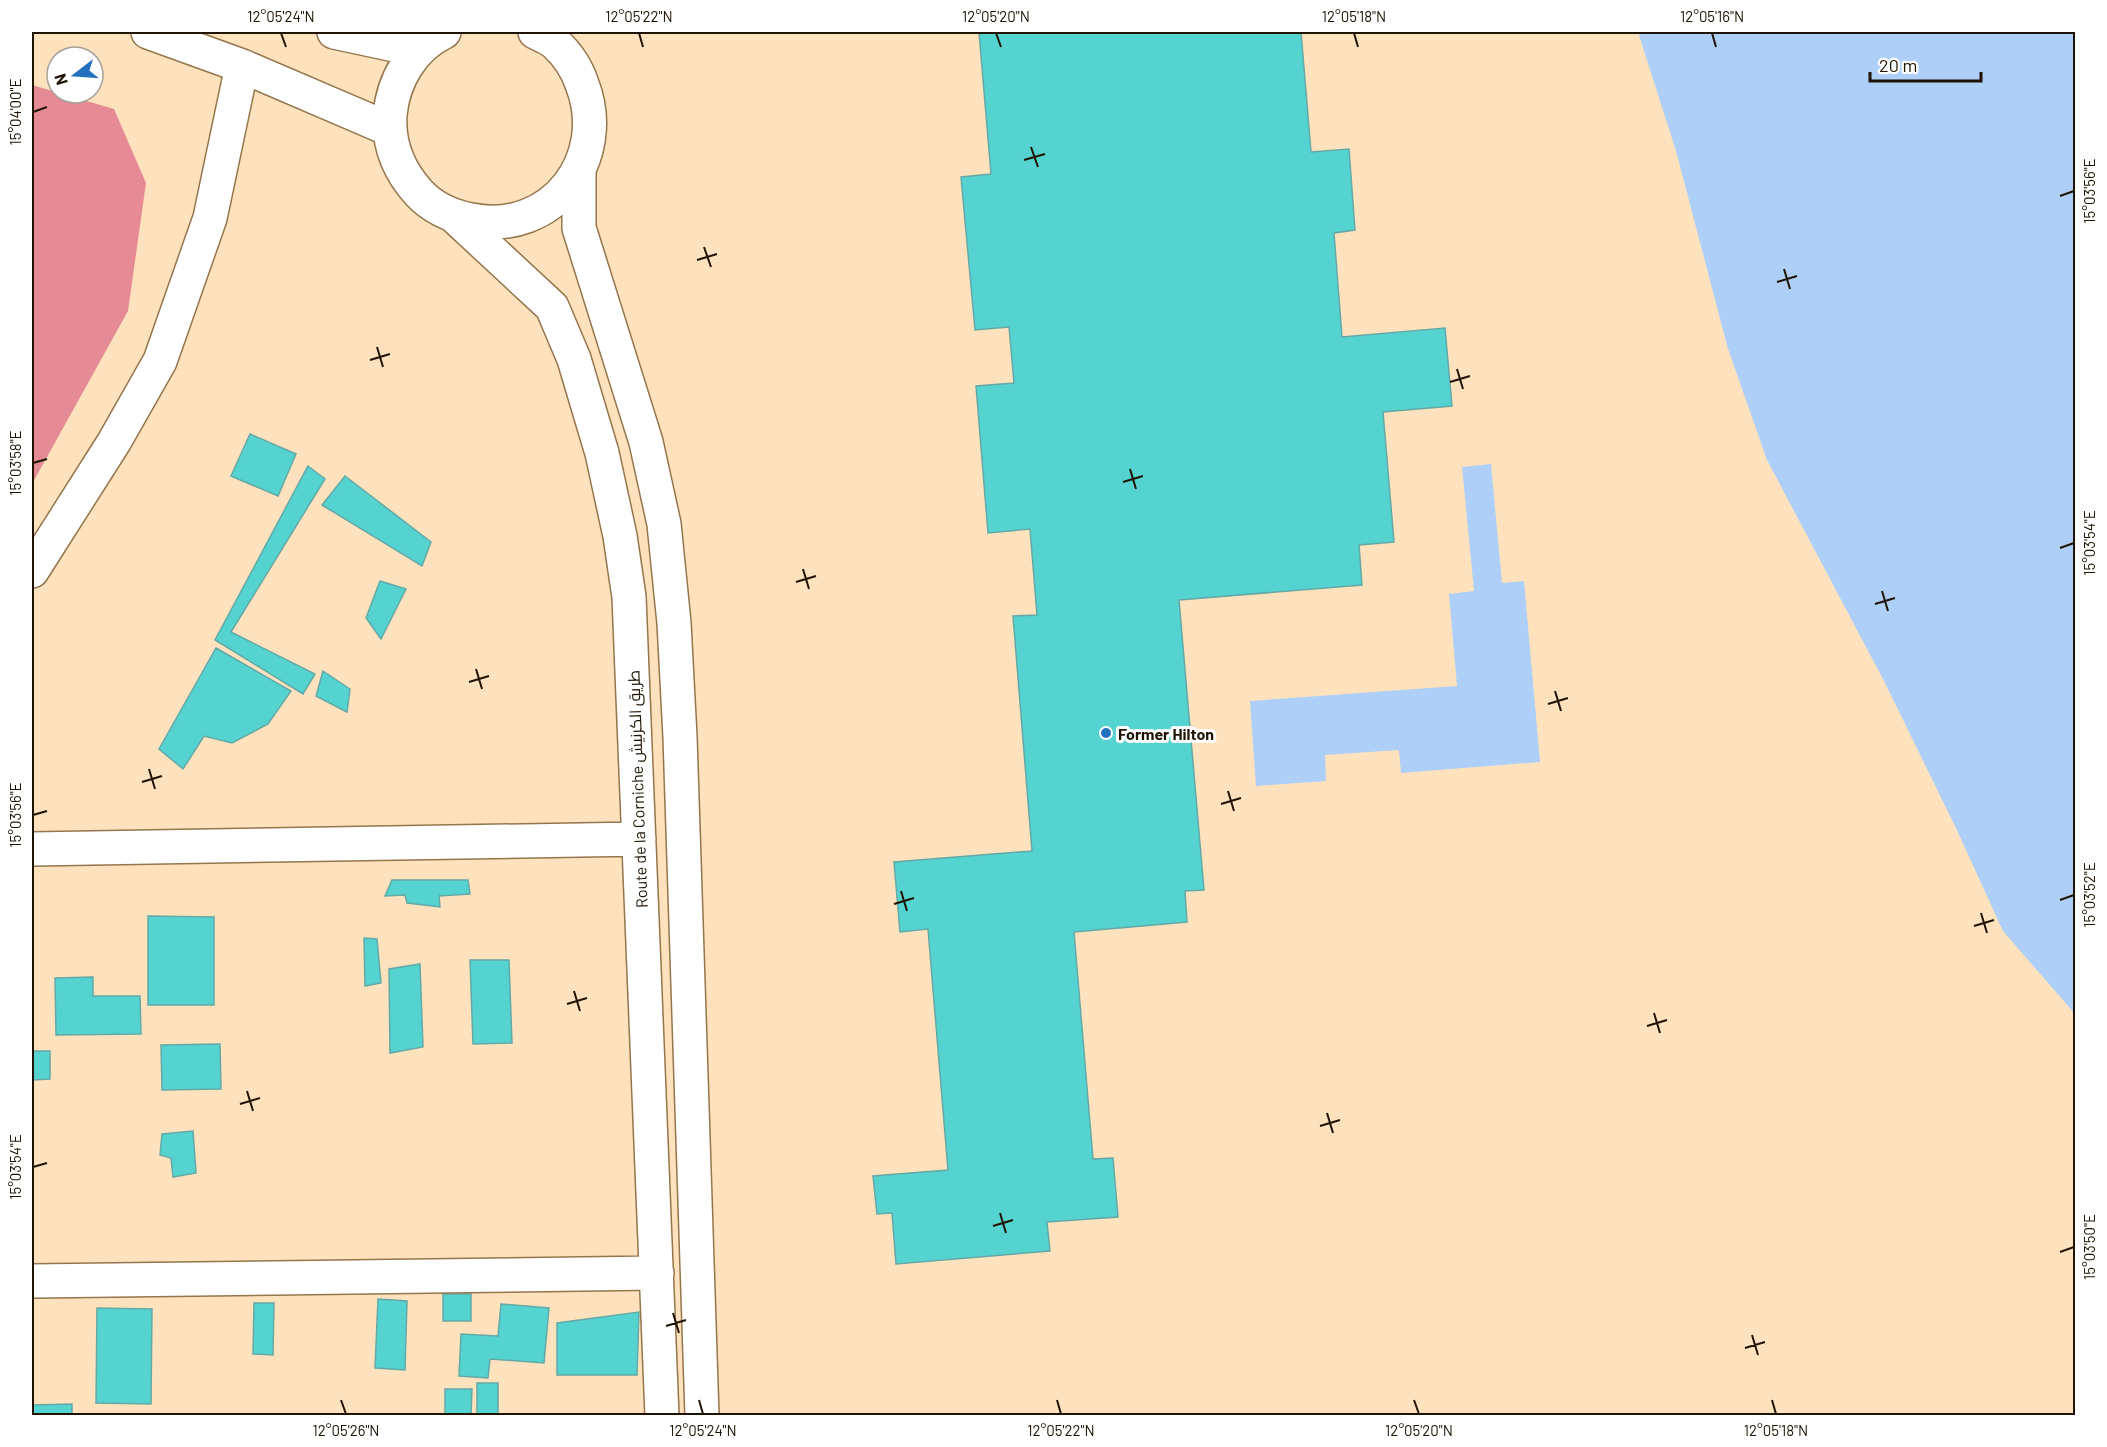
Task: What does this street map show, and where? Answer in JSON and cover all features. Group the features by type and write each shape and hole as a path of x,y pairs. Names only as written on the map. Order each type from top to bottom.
{"street":[{"path":"148,32 243,66 389,129"},
{"path":"334,32 431,41"},
{"path":"535,32 555,43 577,69 590,102 590,138 579,172 579,228 646,442 664,524 674,623 680,749 702,1416"},
{"path":"576,32 577,69"},
{"path":"431,41 401,73 391,100 389,129 392,148 399,166 422,196 437,208 454,216 489,224 524,218 556,200 579,172"},
{"path":"32,571 114,442 160,361 210,218 243,66"},
{"name":"Route de la Corniche طريق الكرنيش","path":"454,216 552,307 574,359 596,432 620,536 629,597 662,1416"},
{"path":"32,849 639,839"},
{"path":"32,1281 657,1273"}],"shaded area":[{"path":"32,85 45,89 45,105 100,105 114,109 146,183 128,311 32,484"}],"water":[{"path":"1638,32 2075,32 2075,1014 2003,931 1884,681 1767,460 1728,349 1676,151"},
{"path":"1491,464 1502,583 1524,581 1540,762 1401,773 1399,750 1325,755 1326,781 1256,786 1250,701 1457,686 1449,594 1474,591 1462,467"}],"building":[{"name":"Former Hilton","path":"979,32 1301,32 1311,152 1349,149 1355,230 1334,233 1342,337 1445,328 1452,406 1383,412 1394,542 1359,545 1362,585 1179,600 1204,890 1185,891 1187,922 1074,932 1093,1159 1113,1158 1118,1217 1047,1222 1050,1251 896,1264 892,1213 877,1214 873,1176 948,1170 928,929 900,932 894,862 1032,851 1013,616 1037,615 1030,529 988,533 976,386 1014,383 1009,327 975,330 961,177 991,174"},
{"path":"250,434 296,454 278,496 231,476"},
{"path":"308,466 325,479 231,632 315,674 303,694 215,640"},
{"path":"345,476 431,542 422,566 322,505"},
{"path":"380,581 406,589 381,639 366,618"},
{"path":"216,648 291,691 268,724 232,743 204,736 183,769 159,749"},
{"path":"323,671 350,689 347,712 316,696"},
{"path":"392,880 468,880 470,894 439,896 440,907 407,903 405,895 385,896"},
{"path":"148,916 214,917 214,1005 148,1005"},
{"path":"364,938 377,939 381,983 365,986"},
{"path":"470,960 509,960 512,1043 473,1044"},
{"path":"420,964 423,1047 390,1053 389,969"},
{"path":"93,977 93,996 140,996 141,1034 56,1035 55,978"},
{"path":"220,1044 221,1089 162,1090 161,1045"},
{"path":"32,1051 50,1051 50,1079 32,1080"},
{"path":"193,1131 196,1173 173,1177 171,1158 160,1155 162,1134"},
{"path":"443,1294 471,1294 471,1321 443,1321"},
{"path":"378,1299 407,1301 405,1370 375,1368"},
{"path":"254,1303 274,1303 273,1355 253,1354"},
{"path":"501,1304 549,1308 544,1363 490,1359 488,1378 459,1376 461,1334 498,1336"},
{"path":"97,1308 152,1309 151,1404 96,1403"},
{"path":"639,1312 637,1375 557,1375 557,1323"},
{"path":"477,1383 498,1383 498,1416 477,1416"},
{"path":"445,1389 472,1389 471,1416 445,1416"},
{"path":"72,1404 72,1416 32,1416 32,1405"}],"place":[{"name":"Former Hilton","path":"1106,733"}]}
